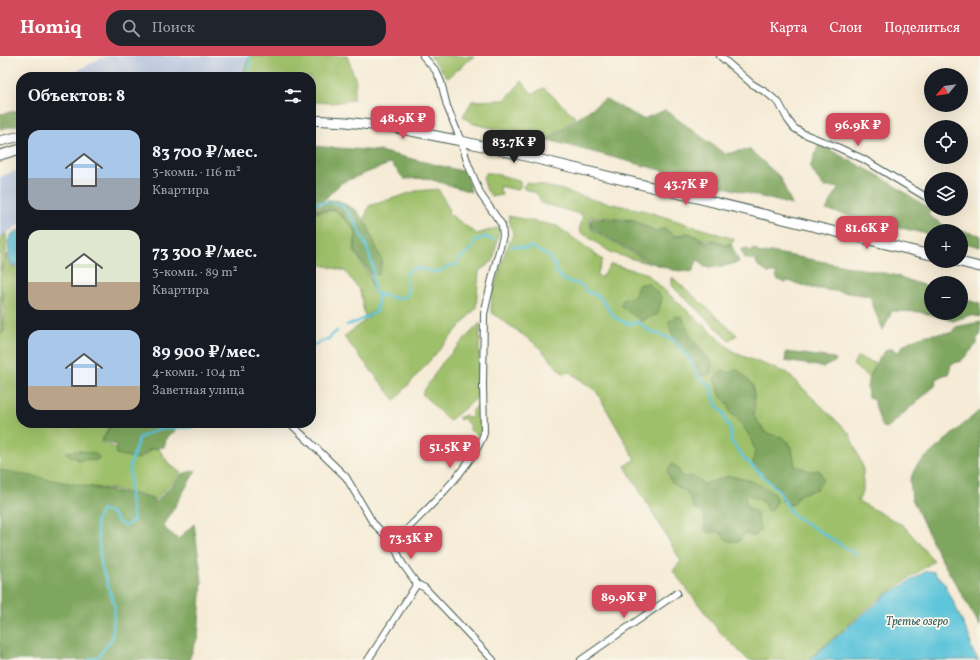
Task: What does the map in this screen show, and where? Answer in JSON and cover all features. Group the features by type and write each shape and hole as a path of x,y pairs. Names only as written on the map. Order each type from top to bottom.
{"main road":[{"path":"316,120 396,128 461,141 924,253"},
{"path":"0,141 16,137"},
{"path":"0,155 16,150"},
{"path":"968,264 980,267"}],"street":[{"path":"394,543 442,493 468,463 483,440 484,314 489,287 503,236 502,224 481,195 468,164 461,141 447,106 441,82 436,71 423,56"},
{"path":"720,56 752,84 774,99 779,104 794,128 802,133 863,159 924,196"},
{"path":"295,428 346,477 373,524 394,543 402,563 417,584 425,588 493,660"},
{"path":"368,660 417,584"},
{"path":"581,660 677,594"}],"shaded area":[{"path":"106,56 248,56 245,72 77,72"},
{"path":"16,171 16,227 0,238 0,177"}],"green space":[{"path":"249,56 347,56 356,81 353,100 332,103 316,102 316,72 244,72"},
{"path":"430,56 474,56 448,78"},
{"path":"522,81 532,94 544,88 576,118 546,140 474,124 463,116 472,101 505,100"},
{"path":"605,99 643,119 665,110 725,154 749,149 780,177 792,205 548,140"},
{"path":"16,111 16,125 0,129 0,114"},
{"path":"819,144 883,178 924,205 924,216 930,216 942,224 924,224 924,233 826,210 839,187 824,187 810,168"},
{"path":"316,146 379,151 466,172 471,192 426,178 404,179 391,163 341,183 316,208"},
{"path":"486,173 519,180 521,186 517,190 499,186 502,195 492,197 486,189 483,177"},
{"path":"527,182 559,189 594,200 646,211 734,239 732,243 725,245 715,239 708,241 688,233 675,236 664,228 655,231 635,220 589,216 591,229 651,264 612,253 579,231 583,215 541,203 537,195 524,189 523,187"},
{"path":"438,189 449,209 448,213 477,234 500,227 493,261 479,271 476,308 395,400 344,337 373,314 373,311 365,317 360,291 345,271 318,264 316,262 316,213 335,210 356,231 354,251 369,275 372,288 371,276 358,237 369,206 416,191"},
{"path":"327,200 339,201 357,211 367,225 382,261 379,275 369,272 355,251 356,230 335,209 316,212"},
{"path":"508,216 557,226 603,260 597,274 601,278 611,264 645,273 735,353 787,373 849,433 863,467 863,491 858,501 904,526 934,561 875,602 808,660 748,660 719,631 673,571 681,561 625,466 635,459 596,391 569,372 563,374 537,345 491,312 492,295 504,255 513,234"},
{"path":"591,218 634,221 655,232 665,229 675,237 688,233 708,243 714,240 725,246 731,244 739,262 721,267 704,267 698,259 692,272 673,270 652,263 592,228"},
{"path":"968,232 980,235 980,247 968,244"},
{"path":"6,234 6,256 0,271 0,238"},
{"path":"746,248 750,251 755,249 761,254 771,252 894,275 924,286 924,313 892,311 883,330 870,296 812,288 788,281 784,283 777,279 776,273 768,273 758,266 755,259 745,259 741,250"},
{"path":"8,254 8,261 14,269 16,267 16,428 108,428 101,442 114,447 115,450 144,456 151,449 159,449 169,464 181,473 155,500 147,496 117,490 0,475 0,333 4,332 3,294 1,307 3,332 0,332 0,293 3,291 0,292 0,274"},
{"path":"672,277 737,335 729,340 672,286"},
{"path":"648,283 662,298 658,314 641,321 620,305 624,299 635,296 638,285"},
{"path":"968,300 980,304 980,317 968,316"},
{"path":"675,316 682,317 691,337 712,363 710,374 702,376 693,361 676,345 668,322"},
{"path":"980,322 980,336 977,337 977,344 961,361 951,364 949,374 941,376 935,381 936,385 887,428 882,427 873,399 868,397 867,387 878,359 887,349 893,349 898,353 903,346 920,337 939,333 951,333 956,327"},
{"path":"480,323 478,397 449,421 422,394 442,363"},
{"path":"786,352 834,358 836,361 824,367 785,361"},
{"path":"857,357 880,365 874,382 853,365"},
{"path":"737,369 753,385 755,407 753,415 766,433 785,438 792,449 795,466 811,471 819,470 824,479 817,489 799,495 794,504 789,505 782,501 779,488 755,470 753,462 755,450 749,435 737,418 730,413 729,405 721,397 714,378 722,370 730,373"},
{"path":"479,403 481,429 479,437 469,429 471,427 463,418 461,420 458,418 465,415 470,418 473,416 471,412"},
{"path":"980,410 980,626 936,550 912,499 910,480 917,465"},
{"path":"109,428 175,428 175,431 167,437 164,447 150,449 138,459 116,454 116,445 102,441"},
{"path":"67,451 95,453 99,458 95,461 89,459 80,461 68,455 66,453"},
{"path":"672,464 678,468 682,477 693,476 704,484 729,476 752,481 773,492 777,502 771,511 767,510 763,502 749,495 745,498 748,507 757,513 760,531 753,537 745,533 739,541 728,541 718,531 711,533 705,530 704,514 694,508 687,492 672,483 667,472"},
{"path":"0,470 147,497 156,502 182,474 196,470 163,527 178,539 194,524 202,581 198,636 189,660 0,660"}],"water":[{"path":"16,232 16,266 14,267 10,261 8,242 10,236"},
{"name":"Третье озеро","path":"929,571 934,572 945,584 969,636 972,650 979,660 809,660 885,596"}],"waterway":[{"path":"249,56 249,72"},
{"path":"316,203 329,202 341,204 355,222 366,245 373,266 373,284 375,293 394,298 404,298 408,293 406,273 415,268 439,272 448,266 456,265 459,259 473,247 475,240 486,237 493,240"},
{"path":"511,246 526,249 530,246 550,257 551,262 556,265 556,272 564,280 581,285 587,292 599,296 615,318 629,324 638,322 650,331 674,340 692,363 696,375 710,386 717,406 724,413 725,420 730,428 731,441 745,459 778,490 792,514 857,555"},
{"path":"347,325 357,322 376,312 379,294"},
{"path":"316,344 328,339 337,331"},
{"path":"89,660 98,657 112,639 115,607 102,568 96,521 102,510 112,513 118,522 125,526 134,520 130,497 130,465 139,438 158,429 176,428"}]}
